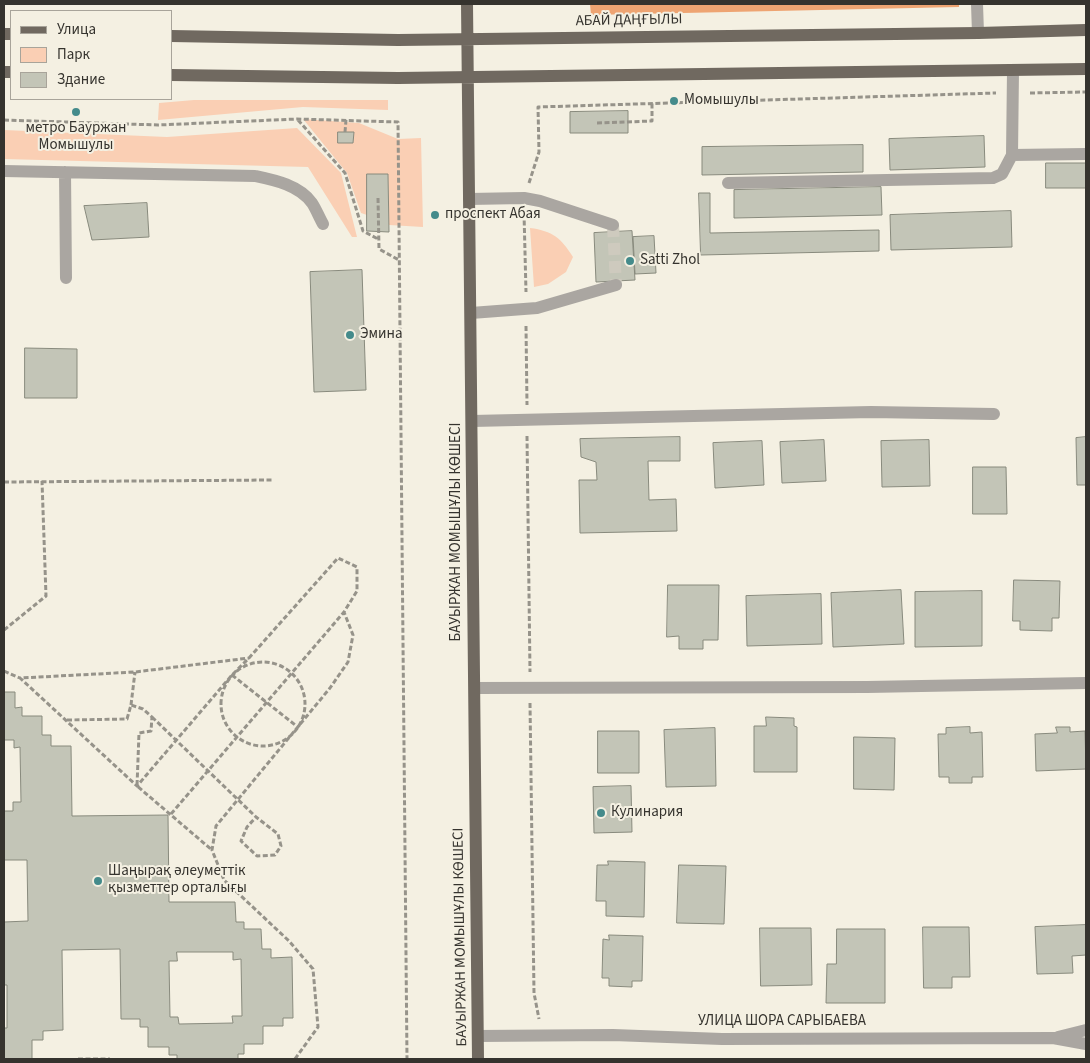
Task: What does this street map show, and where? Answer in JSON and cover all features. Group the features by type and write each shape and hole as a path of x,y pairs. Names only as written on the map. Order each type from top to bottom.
{"main road":[{"name":"БАУЫРЖАН МОМЫШҰЛЫ КӨШЕСІ","path":"467,4 478,1059"},
{"name":"АБАЙ ДАҢҒЫЛЫ","path":"172,36 398,40 1086,30"},
{"path":"172,75 468,78 1086,69"}],"street":[{"path":"977,4 978,33"},
{"path":"728,183 993,178 1002,174 1012,155 1014,145 1013,71"},
{"path":"1012,155 1086,154"},
{"path":"4,170 255,176 278,181 297,190 311,201 323,224"},
{"path":"65,172 66,278"},
{"path":"470,199 524,198 540,200 613,225"},
{"path":"471,314 537,308 616,285"},
{"path":"472,421 871,412 994,414"},
{"path":"474,688 867,687 1086,683"},
{"path":"1053,1038 1086,1030"},
{"name":"УЛИЦА ШОРА САРЫБАЕВА","path":"478,1036 604,1035 722,1039 1053,1038 1086,1044"}],"path":[{"path":"597,123 652,121 652,102"},
{"path":"297,119 345,173 363,231 378,239"},
{"path":"4,120 158,125 297,119 398,122 407,1059"},
{"path":"345,132 346,120"},
{"path":"378,198 379,249 400,260"},
{"path":"4,482 272,480"},
{"path":"4,630 46,596 42,481"},
{"path":"138,786 232,674 249,658 338,558 357,567 357,591 344,612 171,814"},
{"path":"212,850 216,826 299,728 348,662 353,635 344,612"},
{"path":"20,678 135,672 249,658"},
{"path":"255,662 281,665 292,673 300,682 306,705 304,717 299,728 289,738 276,744 262,747 236,738 228,729 220,707 221,695 225,684 232,674 242,666 255,662"},
{"path":"4,671 20,678 138,786 212,850 224,880 289,942 313,968 318,1026 295,1059"},
{"path":"66,720 127,720 135,672"},
{"path":"232,674 299,728"},
{"path":"131,705 143,709 256,818 278,834 281,846 275,855 257,856 241,841 247,827 256,818"},
{"path":"138,786 139,733 151,731 152,717"},
{"path":"78,1059 110,1059"}],"green space":[{"path":"194,100 388,100 388,110 303,107 158,120 159,103"},
{"path":"303,119 359,123 398,139 421,138 423,227 389,225 388,174 367,174 367,215 361,213 347,173"},
{"path":"297,128 341,173 357,237 352,237 308,167 4,159 4,130 167,137"},
{"path":"530,228 545,231 556,236 573,257 566,272 548,284 534,287"}],"shaded area":[{"path":"590,4 959,4 959,7 591,15"}],"building":[{"path":"628,111 628,133 570,133 570,112"},
{"path":"338,132 354,132 353,143 338,143"},
{"path":"984,136 985,167 890,170 889,139"},
{"path":"863,145 863,172 702,175 702,147"},
{"path":"1046,163 1086,163 1086,188 1046,188"},
{"path":"367,174 388,174 389,232 367,231"},
{"path":"881,187 882,215 734,218 734,190"},
{"path":"699,193 710,193 710,233 879,230 879,251 701,255"},
{"path":"147,203 149,237 92,240 84,206"},
{"path":"1011,211 1012,247 891,250 890,215"},
{"path":"632,231 635,280 596,282 594,233"},
{"path":"654,236 656,273 635,274 633,237"},
{"path":"362,270 366,390 314,392 310,272"},
{"path":"25,348 77,349 77,398 25,398"},
{"path":"680,437 680,461 648,461 649,500 676,499 677,531 580,533 579,480 597,480 596,462 581,457 580,439"},
{"path":"1086,437 1086,485 1077,485 1076,438"},
{"path":"824,440 826,481 782,483 780,442"},
{"path":"929,440 930,486 882,487 881,441"},
{"path":"762,441 764,485 715,488 713,443"},
{"path":"973,467 1006,467 1007,514 973,514"},
{"path":"1014,580 1060,581 1059,618 1052,618 1052,631 1020,630 1020,621 1013,621"},
{"path":"668,585 719,585 718,640 703,640 703,649 679,649 679,636 667,637"},
{"path":"901,590 904,644 833,647 831,593"},
{"path":"982,591 982,646 915,647 915,592"},
{"path":"821,594 822,644 747,646 746,596"},
{"name":"Шаңырақ әлеуметтік қызметтер орталығы","path":"4,692 15,692 15,708 22,707 22,716 42,716 42,735 51,735 51,746 71,746 72,816 168,815 169,902 235,902 236,922 244,922 244,929 261,929 262,949 271,949 271,958 292,957 293,1018 283,1018 283,1026 263,1026 263,1044 244,1044 244,1054 238,1054 238,1059 177,1059 177,1055 169,1055 169,1047 148,1047 148,1027 140,1027 140,1019 121,1019 120,949 62,950 63,1030 43,1031 43,1040 32,1040 32,1059 4,1059 4,1028 7,1028 7,985 4,985 4,922 28,921 27,860 4,860 4,811 13,811 13,802 21,802 20,747 14,748 14,740 4,740","holes":["177,952 233,952 233,960 241,959 242,1016 232,1016 233,1023 179,1024 178,1017 170,1017 169,961 177,961"]},
{"path":"766,717 794,718 794,726 797,727 797,772 754,772 754,726 766,726"},
{"path":"970,727 970,733 982,732 983,777 972,777 972,783 949,783 949,777 939,777 938,734 946,734 946,728"},
{"path":"1056,727 1070,727 1070,732 1085,731 1086,769 1036,771 1035,734 1057,733"},
{"path":"715,728 716,786 666,787 664,730"},
{"path":"598,731 639,731 639,773 598,773"},
{"path":"854,737 895,738 894,790 854,789"},
{"path":"631,786 632,832 594,833 593,787"},
{"path":"608,861 645,862 644,917 606,916 606,901 596,901 597,865 608,865"},
{"path":"679,865 726,866 724,924 677,923"},
{"path":"1086,925 1086,955 1072,956 1073,973 1037,974 1035,927"},
{"path":"923,927 969,927 970,977 952,977 952,988 924,988"},
{"path":"760,928 811,928 812,985 761,986"},
{"path":"837,929 885,929 885,1003 826,1003 827,964 836,964"},
{"path":"609,935 643,936 642,981 632,981 632,987 609,986 609,978 602,978 603,939 609,940"}],"tunnel":[{"path":"613,225 616,285"}],"place":[{"name":"Момышулы","path":"674,101"},
{"name":"метро Бауржан Момышулы","path":"76,112"},
{"name":"проспект Абая","path":"435,215"},
{"name":"Satti Zhol","path":"630,261"},
{"name":"Эмина","path":"350,335"},
{"name":"Кулинария","path":"601,813"},
{"name":"Шаңырақ әлеуметтік қызметтер орталығы","path":"98,881"}]}
